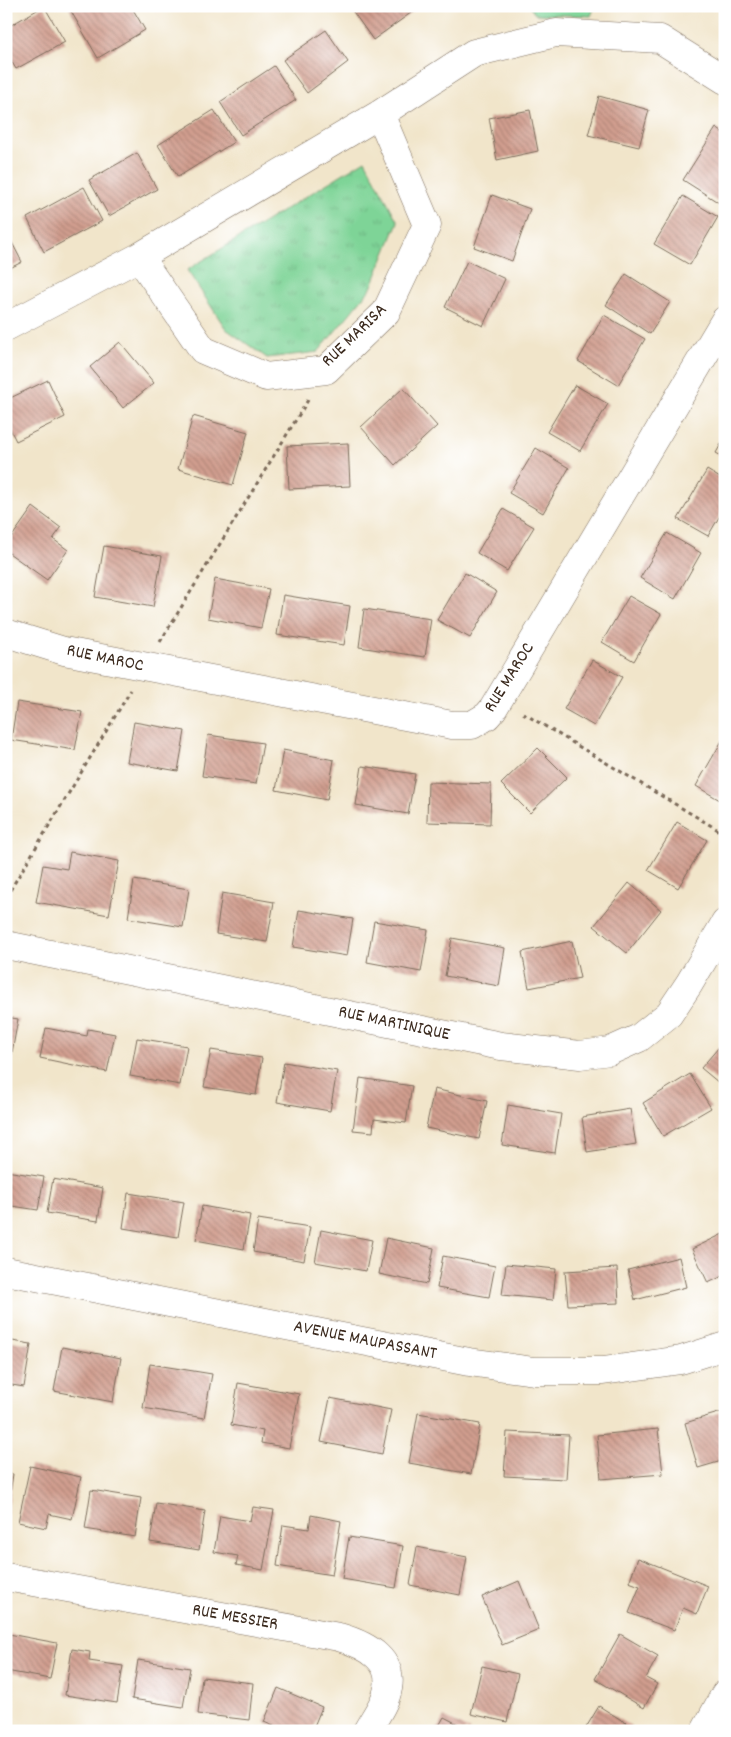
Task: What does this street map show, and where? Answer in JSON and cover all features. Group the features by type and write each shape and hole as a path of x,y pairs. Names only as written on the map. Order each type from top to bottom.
{"street":[{"path":"6,327 140,258 380,114 474,53 556,33 660,39 725,80"},
{"name":"RUE MARISA","path":"140,258 203,350 266,377 326,370 386,312 427,225 380,114"},
{"name":"RUE MAROC","path":"6,633 64,651 145,667 452,725 472,725 481,721 493,710 725,320"},
{"name":"RUE MARTINIQUE","path":"6,945 501,1046 580,1055 610,1051 639,1038 669,1014 725,923"},
{"name":"AVENUE MAUPASSANT","path":"6,1271 469,1362 534,1371 603,1371 681,1360 725,1346"},
{"name":"RUE MESSIER","path":"6,1576 339,1637 362,1644 380,1659 388,1681 386,1697 367,1731"},
{"path":"704,1731 725,1694"}],"path":[{"path":"6,897 326,370"},
{"path":"516,708 725,834"}],"green space":[{"path":"529,6 595,6 591,16 535,14"},
{"path":"365,160 398,222 371,288 318,352 267,358 226,329 187,270"}],"building":[{"path":"44,6 65,42 16,69 6,52 6,28"},
{"path":"68,6 131,6 145,30 98,58"},
{"path":"349,6 412,6 415,10 373,40"},
{"path":"326,30 348,62 307,93 283,60"},
{"path":"274,66 296,100 241,135 220,102"},
{"path":"599,96 649,110 639,147 588,135"},
{"path":"214,110 234,142 178,177 158,145"},
{"path":"530,110 538,151 497,160 489,118"},
{"path":"716,128 725,134 724,206 683,180"},
{"path":"137,153 157,189 109,216 89,180"},
{"path":"84,187 102,221 44,252 27,218"},
{"path":"492,195 530,209 512,261 474,247"},
{"path":"683,196 718,217 690,265 654,244"},
{"path":"6,231 22,262 6,270"},
{"path":"467,261 505,279 483,326 445,307"},
{"path":"626,274 670,302 650,334 606,305"},
{"path":"604,315 645,339 618,385 578,361"},
{"path":"120,342 154,383 123,408 90,367"},
{"path":"48,380 65,417 16,441 6,421 6,400"},
{"path":"575,385 608,404 580,451 547,432"},
{"path":"403,388 437,426 395,465 361,427"},
{"path":"193,416 248,432 233,485 178,469"},
{"path":"725,437 725,458 716,453"},
{"path":"348,443 350,486 289,489 287,446"},
{"path":"536,448 569,468 543,513 509,493"},
{"path":"707,470 725,481 725,507 708,536 678,519"},
{"path":"33,507 61,528 53,539 68,550 47,580 6,551 6,545"},
{"path":"503,509 534,527 507,571 477,553"},
{"path":"667,533 701,553 675,599 640,578"},
{"path":"104,546 162,556 153,607 95,597"},
{"path":"465,573 497,592 470,638 437,620"},
{"path":"215,579 269,589 261,628 208,618"},
{"path":"283,595 350,606 344,645 277,635"},
{"path":"629,596 661,614 634,661 602,642"},
{"path":"364,609 431,619 425,657 359,647"},
{"path":"592,660 622,677 594,726 564,709"},
{"path":"17,702 82,712 75,750 11,740"},
{"path":"134,722 185,731 178,771 127,762"},
{"path":"208,735 263,743 256,784 202,776"},
{"path":"723,739 725,740 725,803 696,786"},
{"path":"538,748 567,777 530,813 501,784"},
{"path":"283,750 334,760 327,800 276,790"},
{"path":"362,766 415,774 408,814 356,805"},
{"path":"428,782 491,784 490,824 427,822"},
{"path":"677,822 707,840 678,888 648,870"},
{"path":"70,852 119,861 109,915 36,902 43,865 67,869"},
{"path":"134,880 189,889 183,927 128,918"},
{"path":"629,883 661,910 627,953 594,926"},
{"path":"222,893 274,902 267,942 216,934"},
{"path":"299,910 353,919 347,956 293,947"},
{"path":"374,921 428,930 421,972 367,962"},
{"path":"452,938 505,948 499,986 445,976"},
{"path":"572,941 580,978 529,988 522,952"},
{"path":"6,1017 18,1019 10,1064 6,1063"},
{"path":"46,1028 87,1036 88,1029 115,1034 107,1072 40,1058"},
{"path":"137,1038 187,1046 180,1085 130,1076"},
{"path":"725,1040 725,1088 701,1068"},
{"path":"211,1050 262,1058 256,1095 204,1087"},
{"path":"284,1062 337,1071 330,1111 277,1102"},
{"path":"690,1074 711,1108 663,1136 643,1103"},
{"path":"360,1078 412,1086 406,1123 374,1119 373,1132 353,1130"},
{"path":"434,1089 487,1101 479,1139 426,1128"},
{"path":"508,1105 561,1114 555,1153 502,1145"},
{"path":"630,1109 636,1144 587,1152 582,1117"},
{"path":"6,1171 44,1177 38,1210 6,1205"},
{"path":"53,1179 103,1188 98,1221 47,1213"},
{"path":"128,1193 184,1202 178,1237 123,1228"},
{"path":"202,1206 250,1215 244,1249 196,1240"},
{"path":"258,1219 310,1227 304,1261 253,1252"},
{"path":"321,1230 372,1240 366,1271 315,1262"},
{"path":"725,1233 725,1275 708,1283 692,1249"},
{"path":"386,1238 434,1248 427,1284 379,1274"},
{"path":"443,1256 495,1266 489,1297 437,1288"},
{"path":"679,1257 686,1287 635,1300 628,1270"},
{"path":"506,1264 556,1269 553,1300 502,1295"},
{"path":"617,1268 619,1303 568,1305 565,1271"},
{"path":"6,1340 31,1344 24,1387 6,1384"},
{"path":"62,1347 121,1358 113,1402 54,1391"},
{"path":"150,1364 212,1374 204,1418 143,1408"},
{"path":"238,1383 299,1394 289,1448 261,1443 263,1431 231,1425"},
{"path":"330,1398 391,1410 382,1454 321,1442"},
{"path":"725,1411 725,1460 698,1468 685,1423"},
{"path":"418,1413 480,1424 471,1474 409,1463"},
{"path":"658,1429 663,1474 601,1479 597,1435"},
{"path":"507,1432 569,1435 566,1479 504,1476"},
{"path":"30,1466 81,1477 72,1519 49,1514 46,1528 18,1522"},
{"path":"6,1473 13,1474 7,1513 6,1513"},
{"path":"91,1490 141,1498 135,1537 85,1529"},
{"path":"156,1503 205,1511 199,1550 150,1542"},
{"path":"253,1507 274,1510 263,1570 236,1565 238,1556 214,1552 220,1516 250,1521"},
{"path":"311,1515 341,1521 332,1575 277,1566 283,1525 309,1529"},
{"path":"349,1537 403,1546 396,1588 342,1579"},
{"path":"417,1547 467,1557 460,1595 410,1585"},
{"path":"638,1558 708,1586 697,1614 683,1608 674,1630 629,1613 640,1586 629,1582"},
{"path":"519,1581 539,1630 502,1645 482,1597"},
{"path":"9,1634 57,1643 50,1679 6,1671 6,1652"},
{"path":"620,1634 658,1656 646,1678 657,1684 644,1708 595,1679"},
{"path":"72,1649 90,1652 89,1661 123,1666 117,1703 65,1695"},
{"path":"138,1660 190,1668 183,1707 132,1699"},
{"path":"482,1666 518,1674 507,1722 471,1714"},
{"path":"202,1677 253,1683 249,1720 198,1714"},
{"path":"278,1688 322,1707 312,1731 285,1731 264,1722"},
{"path":"599,1706 631,1726 628,1731 584,1731"},
{"path":"444,1717 471,1731 436,1731"}]}
